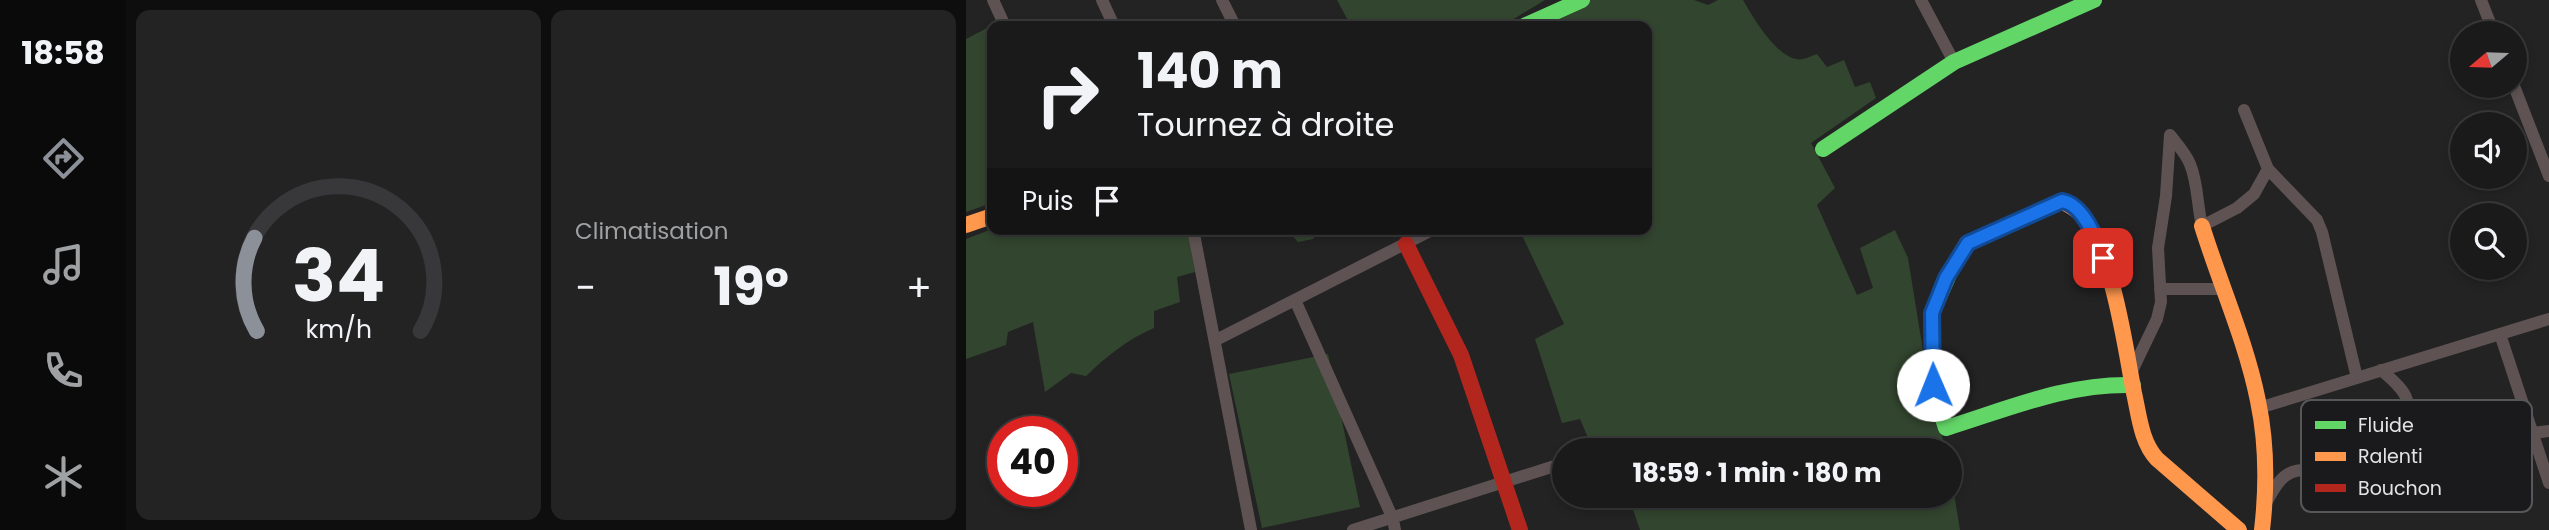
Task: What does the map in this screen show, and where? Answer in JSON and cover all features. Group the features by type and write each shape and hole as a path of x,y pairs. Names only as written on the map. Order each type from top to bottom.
{"street":[{"path":"993,0 1003,21"},
{"path":"1102,0 1112,21"},
{"path":"1222,0 1232,21"},
{"path":"1535,21 1582,0"},
{"path":"1921,0 1954,62"},
{"path":"1823,149 1954,62 2094,0"},
{"path":"2481,0 2489,21"},
{"path":"2519,98 2549,176"},
{"path":"2244,110 2268,169 2317,220 2357,378"},
{"path":"2132,378 2157,319 2161,302 2158,248 2166,196 2170,135 2189,161 2196,184 2202,226 2253,379 2259,408 2266,505 2262,530"},
{"path":"2202,226 2237,208 2254,194 2268,169"},
{"path":"2132,378 2033,401 1946,428 1933,385 1932,313 1946,278 1968,243 2062,201 2073,204 2096,238 2109,279 2132,378 2139,415 2152,453 2236,529"},
{"path":"966,225 987,218"},
{"path":"1194,235 1251,530"},
{"path":"1216,340 1423,235"},
{"path":"1406,244 1461,355 1520,530"},
{"path":"2160,289 2222,289"},
{"path":"1295,300 1394,524"},
{"path":"2259,408 2549,319"},
{"path":"2500,334 2522,400"},
{"path":"2381,370 2401,388 2406,400"},
{"path":"2532,430 2549,483"},
{"path":"2533,433 2549,431"},
{"path":"1353,530 1394,524 1552,467"},
{"path":"2266,505 2278,482 2295,471 2301,471"}],"green space":[{"path":"1337,0 1545,0 1510,21 1348,21"},
{"path":"1571,0 1694,0 1708,5 1718,0 1743,0 1765,34 1788,56 1801,59 1817,54 1827,67 1844,60 1855,87 1870,82 1876,98 1811,143 1835,188 1817,205 1857,295 1873,288 1860,248 1895,230 1908,258 1930,394 1943,438 1588,438 1580,419 1562,423 1535,339 1564,324 1522,235 1652,235 1652,21 1537,21"},
{"path":"987,28 987,205 966,212 966,39"},
{"path":"987,231 987,235 1189,235 1195,272 1177,277 1180,302 1154,311 1154,328 1118,349 1086,376 1071,373 1045,392 1033,322 1008,332 1006,345 966,359 966,239"},
{"path":"1292,235 1316,235 1313,239 1298,242"},
{"path":"1328,354 1360,507 1262,528 1229,374"},
{"path":"1632,508 1956,508 1960,530 1640,530"}],"traffic: fast":[{"path":"1535,21 1582,0"},
{"path":"1823,149 1954,62 2094,0"},
{"path":"1950,272 1932,313 1932,385 1946,428 2061,393 2109,385 2133,385"}],"traffic: slow":[{"path":"1950,272 1967,243 2062,201 2078,211 2101,251 2109,274 2139,419 2147,445 2157,459 2239,530"},
{"path":"966,225 987,218"},
{"path":"2202,226 2240,335 2258,401 2265,466 2262,530"}],"traffic: jam":[{"path":"1406,244 1461,355 1520,530"}],"route":[{"path":"1933,385 1932,313 1946,278 1968,243 2062,201 2073,204 2076,208 2096,238 2103,258"}]}
